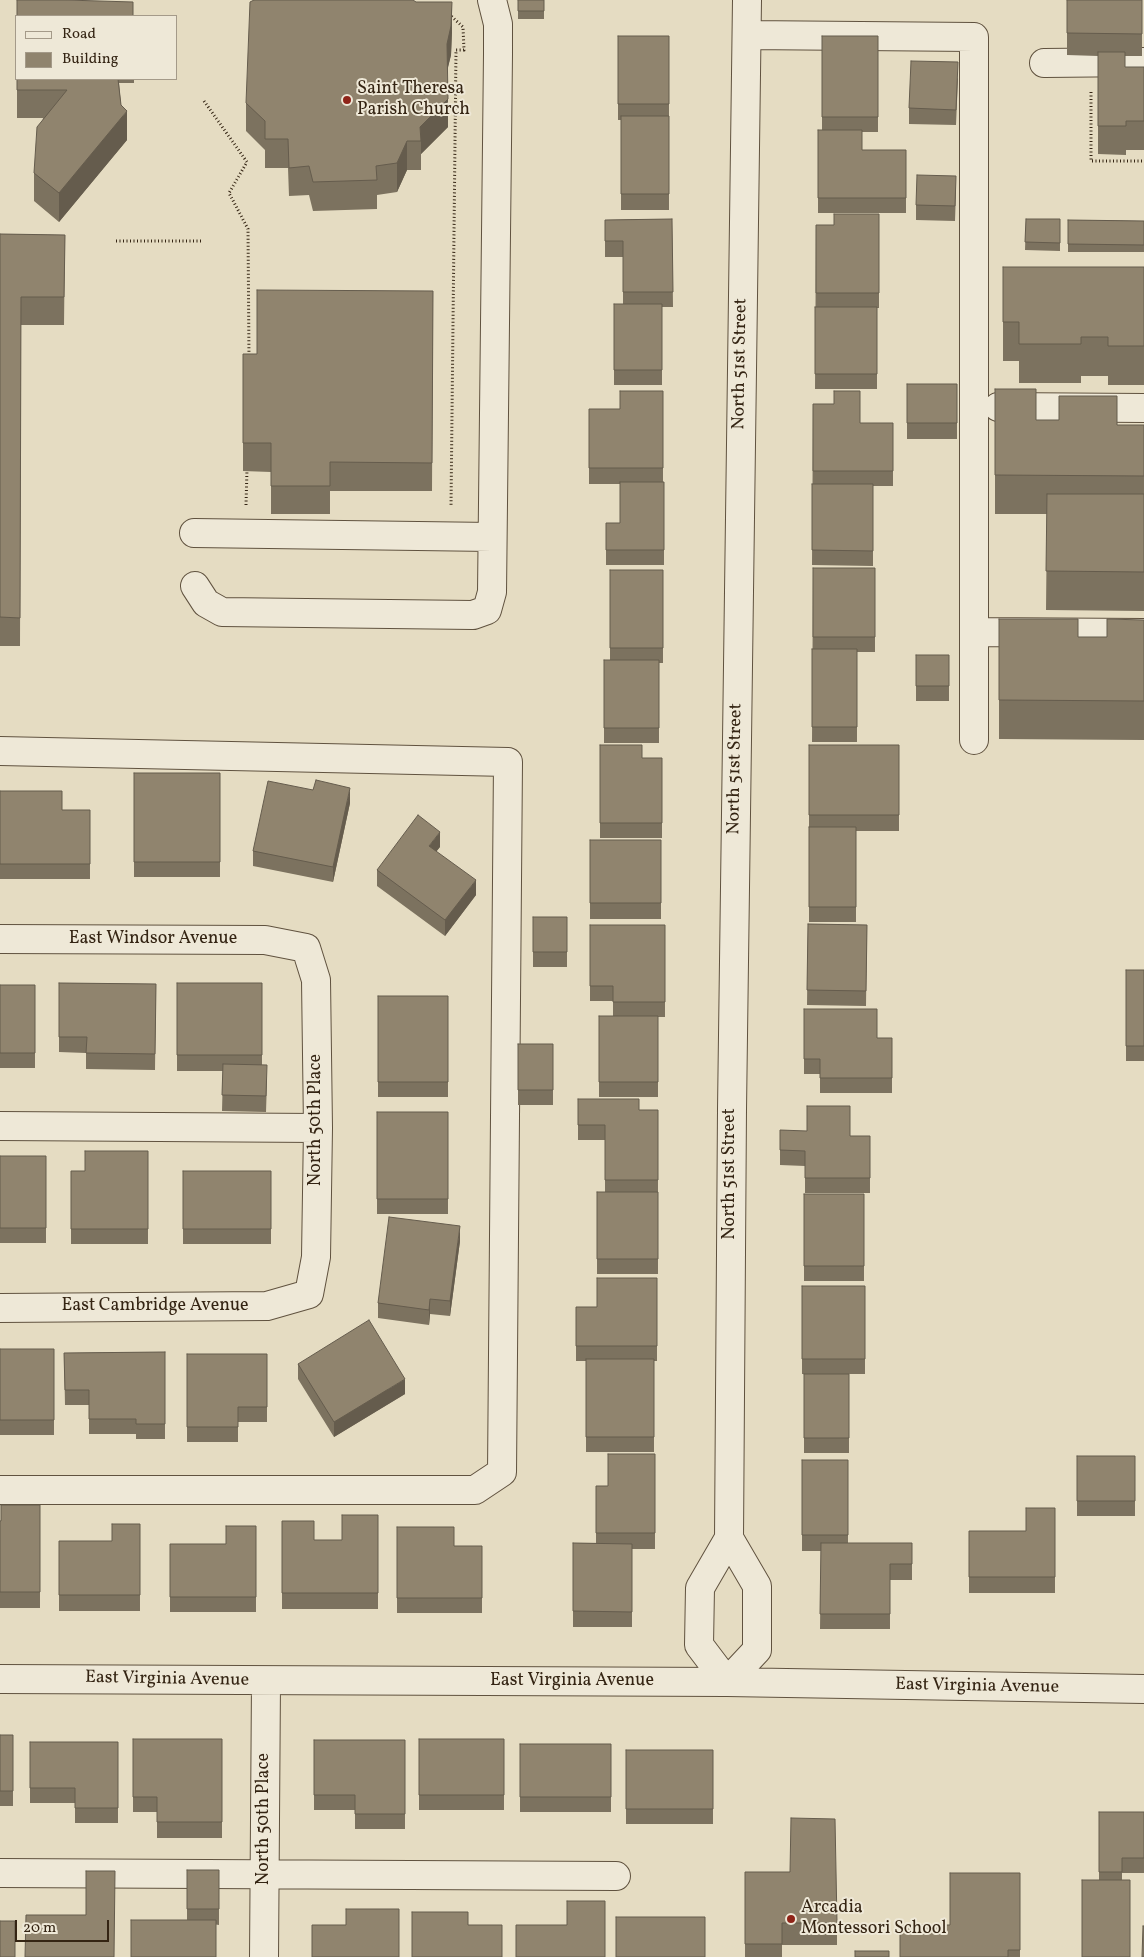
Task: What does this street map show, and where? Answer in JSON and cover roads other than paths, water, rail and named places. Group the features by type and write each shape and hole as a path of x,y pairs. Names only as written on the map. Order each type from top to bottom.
{"street":[{"path":"195,586 206,603 222,612 473,614 487,610 490,601 492,538 498,24 492,0"},
{"name":"North 51st Street","path":"727,1682 699,1645 700,1588 729,1538 732,1120 747,0"},
{"path":"747,35 974,37 974,740"},
{"path":"1044,63 1144,62"},
{"path":"975,407 1144,408"},
{"path":"194,533 492,538"},
{"path":"974,632 1144,634"},
{"path":"0,751 508,762 502,1472 475,1490 0,1490"},
{"name":"East Windsor Avenue","path":"0,939 265,940 306,948"},
{"name":"North 50th Place","path":"306,948 316,980 318,1128 316,1257 309,1294"},
{"path":"0,1126 318,1128"},
{"name":"East Cambridge Avenue","path":"0,1308 267,1306 309,1294"},
{"path":"727,1682 757,1650 757,1586 729,1538"},
{"name":"East Virginia Avenue","path":"0,1679 266,1682 727,1682 1144,1689"},
{"name":"North 50th Place","path":"264,1957 266,1682"},
{"path":"0,1873 616,1876"}],"place":[{"name":"Saint Theresa Parish Church","path":"347,100"},
{"name":"Arcadia Montessori School","path":"791,1919"}]}
